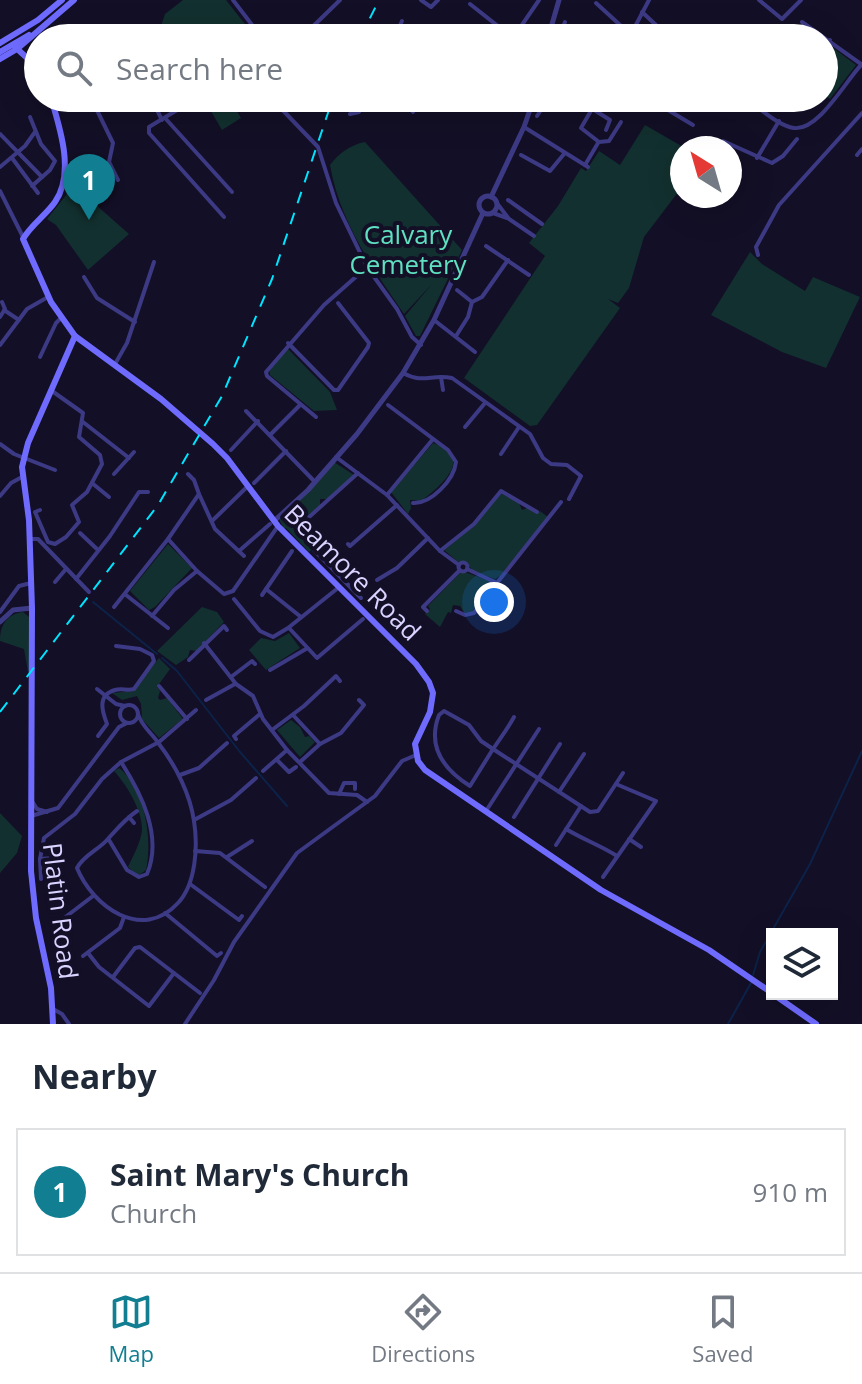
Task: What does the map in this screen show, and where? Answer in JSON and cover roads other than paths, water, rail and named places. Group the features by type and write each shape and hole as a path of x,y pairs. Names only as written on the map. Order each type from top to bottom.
{"main road":[{"path":"33,24 62,0"},
{"path":"46,24 74,0"},
{"path":"0,43 24,29"},
{"path":"0,59 24,40"},
{"path":"0,52 15,46"},
{"path":"15,46 24,55"},
{"path":"23,237 52,206 63,185 62,144 54,112"},
{"name":"Beamore Road","path":"23,237 48,297 75,336 161,399 213,444 251,485 274,524 315,558 339,587 416,664 429,682 433,701 416,741 416,755"},
{"name":"Platin Road","path":"53,1024 31,865 32,608 30,539 22,477 23,458 75,336"},
{"path":"416,755 425,770 601,890 709,950 766,990"},
{"path":"781,1000 816,1024"}],"street":[{"path":"233,0 251,24"},
{"path":"315,24 340,0"},
{"path":"421,0 429,7 438,0"},
{"path":"523,24 539,0"},
{"path":"552,24 559,0"},
{"path":"636,24 649,0"},
{"path":"759,0 782,19 801,0"},
{"path":"596,3 618,24"},
{"path":"470,4 495,24"},
{"path":"642,12 655,24"},
{"path":"838,46 862,64 838,94"},
{"path":"98,112 113,143 109,162 118,180"},
{"path":"160,112 232,192"},
{"path":"175,112 148,129 224,217"},
{"path":"284,112 318,147 336,203 367,267 397,309 412,337 420,344"},
{"path":"350,114 359,112"},
{"path":"493,213 496,208 494,199 529,112"},
{"path":"537,116 540,112"},
{"path":"590,112 581,128 599,142 609,141 621,122"},
{"path":"597,112 610,120 606,130"},
{"path":"671,112 693,125"},
{"path":"765,112 794,128 810,123 823,112"},
{"path":"758,255 756,247 779,205 862,113"},
{"path":"30,117 35,132 55,161 55,165 32,186"},
{"path":"757,158 779,121"},
{"path":"524,127 586,166 599,142"},
{"path":"0,167 15,156 35,132"},
{"path":"0,134 38,193"},
{"path":"742,150 764,162 775,162 797,139"},
{"path":"857,155 862,149"},
{"path":"521,155 550,171 564,154"},
{"path":"15,156 42,177"},
{"path":"0,191 23,237"},
{"path":"483,213 480,201 484,197 494,199 509,219"},
{"path":"508,200 542,224"},
{"path":"483,213 509,219 534,236"},
{"path":"188,474 194,480 219,534 242,554 315,482 361,429 403,373 434,320 483,213"},
{"path":"486,246 529,275"},
{"path":"472,302 481,298 508,260"},
{"path":"114,364 127,343 154,262"},
{"path":"316,417 266,372 324,305 367,267"},
{"path":"84,277 97,298 135,322"},
{"path":"457,290 472,302"},
{"path":"0,345 30,306 48,297"},
{"path":"2,302 4,310 19,320"},
{"path":"456,336 468,317 472,302"},
{"path":"288,343 324,382 338,390 369,343 338,303"},
{"path":"0,317 4,310"},
{"path":"40,357 61,318"},
{"path":"434,320 475,352"},
{"path":"403,373 415,380 441,376 452,378 519,427 533,438 543,458 551,464 567,465 580,474 581,479 569,499"},
{"path":"441,376 443,390"},
{"path":"40,510 35,512 39,525 48,542 55,544 78,525 72,505 87,492 101,468 102,459 79,437 83,422 81,410 51,390"},
{"path":"465,427 485,403"},
{"path":"271,434 300,405"},
{"path":"388,405 451,453 456,466 437,492 419,503 413,503"},
{"path":"246,411 315,482"},
{"path":"231,450 258,421"},
{"path":"83,422 129,458"},
{"path":"501,454 519,427"},
{"path":"387,495 433,439"},
{"path":"0,444 23,458 55,470"},
{"path":"211,521 286,451"},
{"path":"114,474 134,452"},
{"path":"336,457 387,495 460,568"},
{"path":"298,527 303,518 358,473"},
{"path":"0,496 11,483 22,477"},
{"path":"92,482 109,497"},
{"path":"440,551 474,524 500,491 505,491 522,506 537,512"},
{"path":"76,579 139,492 148,492"},
{"path":"114,607 199,494"},
{"path":"456,611 472,614 561,502"},
{"path":"348,544 353,544 397,505"},
{"path":"551,505 557,508"},
{"path":"168,539 197,571 222,592 230,594 274,524"},
{"path":"80,533 98,550"},
{"path":"377,580 389,576 428,538"},
{"path":"30,539 38,539 89,592"},
{"path":"314,550 315,558 358,596 362,589"},
{"path":"262,595 292,551"},
{"path":"427,611 423,607 465,563 467,569 497,583"},
{"path":"55,582 66,569"},
{"path":"152,616 174,590 197,571"},
{"path":"0,612 19,586 31,583"},
{"path":"234,599 267,636 277,636 339,587"},
{"path":"266,589 301,617"},
{"path":"125,594 168,628"},
{"path":"0,622 13,610 32,608"},
{"path":"288,628 313,656 319,657 363,619"},
{"path":"191,656 224,626 227,630"},
{"path":"204,643 236,684 254,697 261,714 298,765 329,793 357,795 367,802"},
{"path":"98,736 107,724 101,707 106,696 115,689 134,689 154,661 152,655 140,649 116,646"},
{"path":"270,670 306,649"},
{"path":"231,677 252,661 255,664"},
{"path":"272,730 336,676 340,681"},
{"path":"206,700 236,684"},
{"path":"159,686 187,719"},
{"path":"97,689 116,704 135,707 141,724 159,742 179,776 194,820 195,851 190,884 179,903 165,913 144,920 124,917 109,910 93,896 78,872 78,865 137,811"},
{"path":"159,699 165,694"},
{"path":"277,760 289,772 320,744 341,733 364,705 359,700"},
{"path":"116,704 127,723"},
{"path":"31,816 60,806 119,727 125,706"},
{"path":"41,879 42,842 49,832 75,814 102,779 121,762 159,742 196,710"},
{"path":"514,717 493,749 470,786 450,772 437,752 433,733 439,715 446,712 469,725 481,741 493,749 539,779 590,812 598,811 623,773"},
{"path":"134,722 138,714"},
{"path":"236,739 234,736 261,714"},
{"path":"293,715 320,744"},
{"path":"119,727 134,722 141,724"},
{"path":"486,811 539,729"},
{"path":"179,776 200,767 227,743"},
{"path":"514,817 560,744"},
{"path":"263,771 287,750"},
{"path":"559,792 584,754"},
{"path":"185,1024 234,942 297,853 367,802 385,786 402,761 416,755"},
{"path":"109,839 127,870 139,877 147,874 151,849 148,818 139,792 121,762"},
{"path":"194,820 233,798 256,778"},
{"path":"339,794 344,783 355,783 355,789"},
{"path":"603,877 656,801 616,784"},
{"path":"31,799 37,809 49,812"},
{"path":"556,845 581,806"},
{"path":"129,817 134,823"},
{"path":"566,829 588,843 596,842 617,856"},
{"path":"629,839 641,847"},
{"path":"227,857 252,841"},
{"path":"195,851 212,851 227,857 265,887"},
{"path":"40,859 53,858"},
{"path":"252,886 257,880"},
{"path":"190,884 239,920 242,916"},
{"path":"55,925 93,896"},
{"path":"165,913 217,956 221,953"},
{"path":"124,917 121,927 85,954 149,1006 174,973"},
{"path":"113,977 137,947 200,993"},
{"path":"53,1009 62,1014 69,1024"}],"waterway":[{"path":"93,602 157,654"},
{"path":"162,658 177,671 287,806"},
{"path":"753,975 760,952 810,864 862,751"},
{"path":"728,1024 751,983"}],"railway":[{"path":"367,24 379,0"},
{"path":"0,712 158,505 222,396 272,279 328,112"}],"place":[{"name":"Saint Mary's Church","path":"89,220"}],"park label":[{"name":"Calvary Cemetery","path":"408,249"}]}
